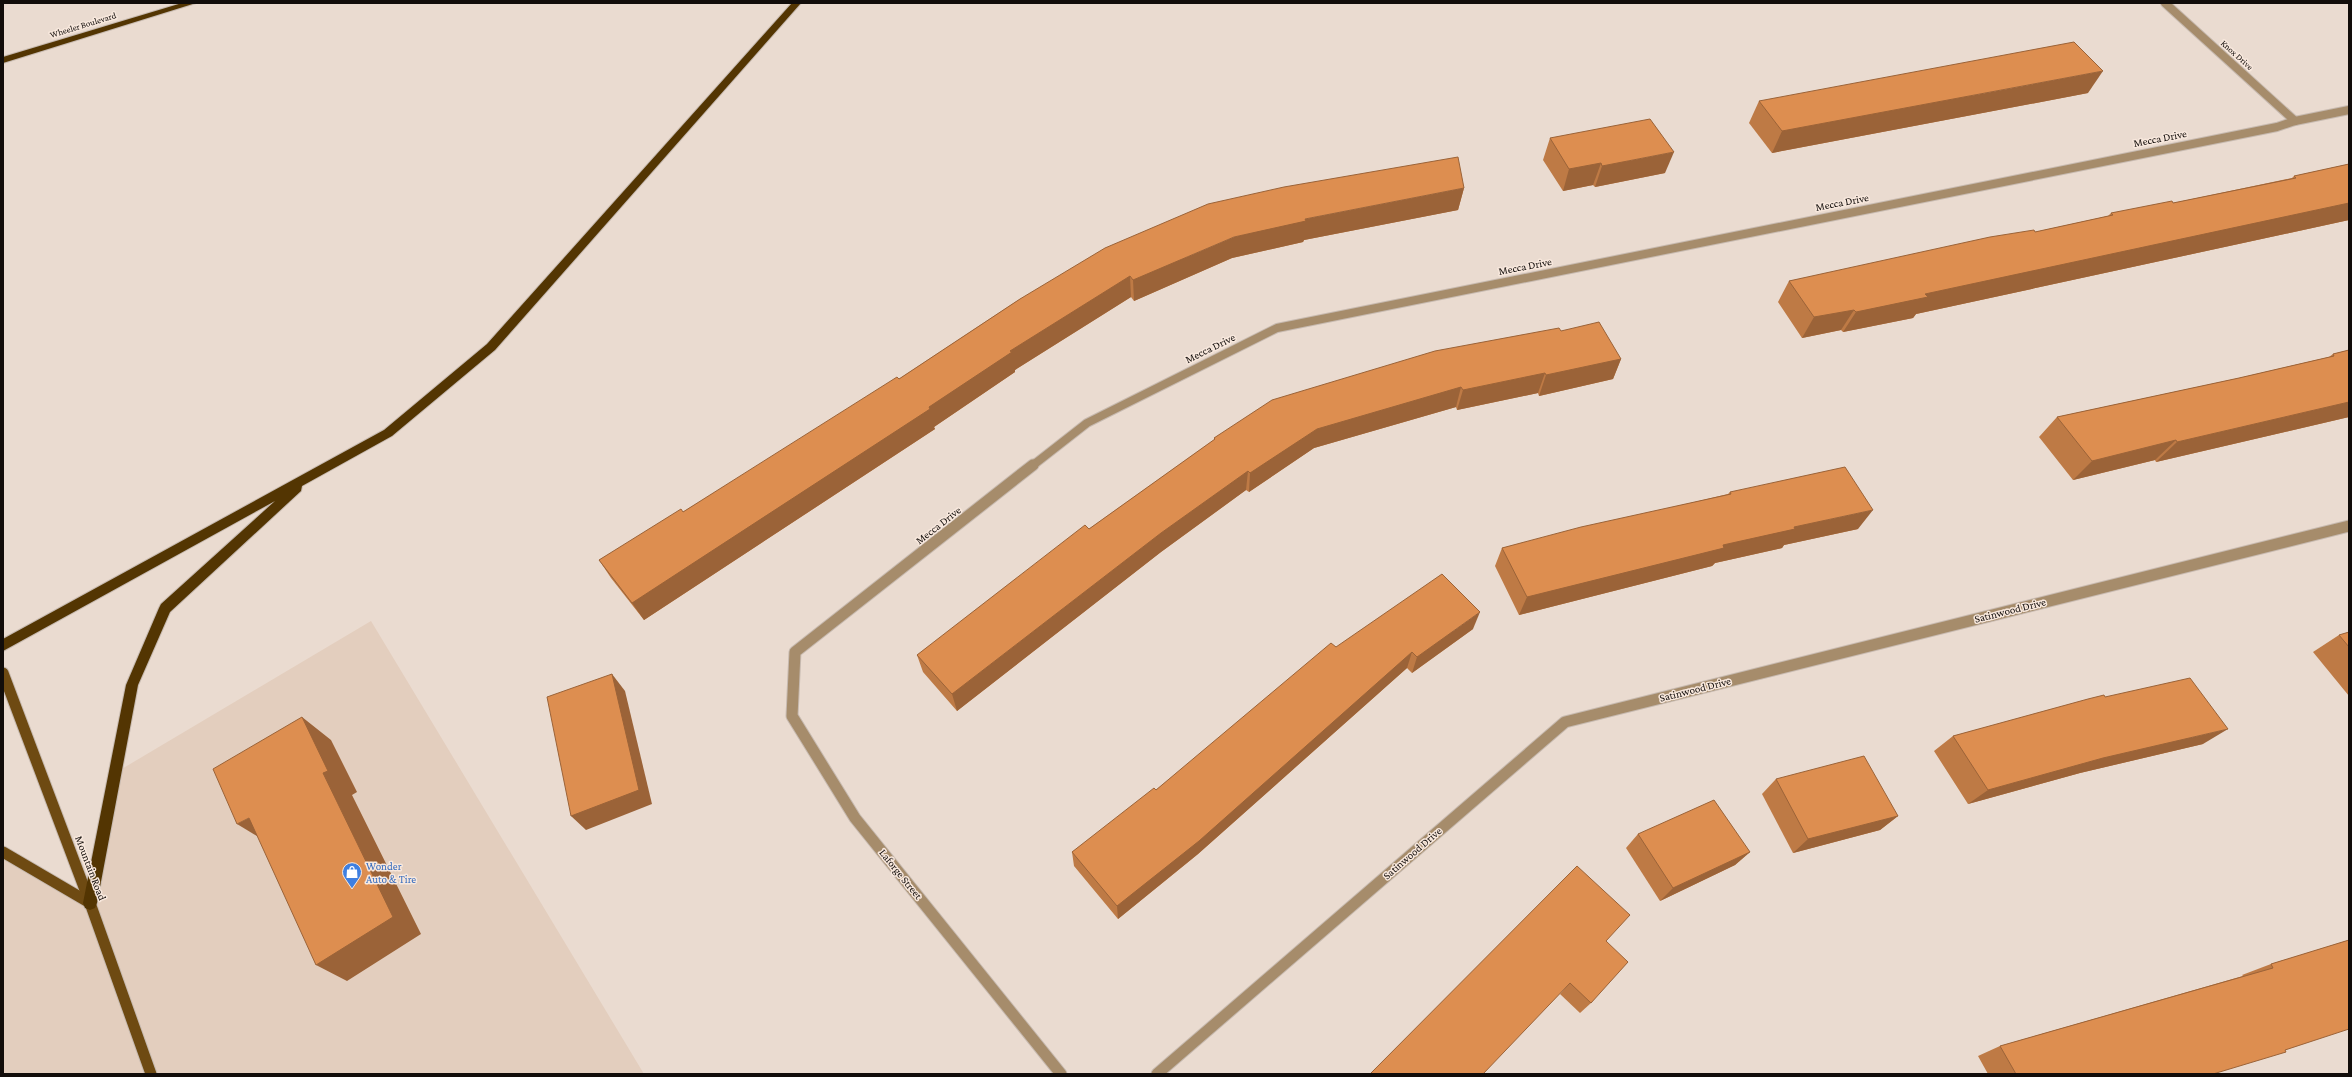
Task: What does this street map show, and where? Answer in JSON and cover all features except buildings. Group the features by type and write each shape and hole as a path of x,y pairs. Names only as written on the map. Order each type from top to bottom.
{"highway":[{"name":"Wheeler Boulevard","path":"3,60 192,3"},
{"path":"3,645 388,433 491,347 797,3"},
{"path":"90,903 132,685 165,608 313,473"}],"main road":[{"name":"Mountain Road","path":"3,672 90,903 151,1074"},
{"path":"3,852 90,903"}],"street":[{"name":"Knox Drive","path":"2165,3 2295,121"},
{"name":"Mecca Drive","path":"795,652 1087,423 1277,328 2254,132 2295,121 2349,110"},
{"name":"Satinwood Drive","path":"1157,1074 1565,722 2349,526"},
{"name":"Laforge Street","path":"795,652 792,716 851,811 1061,1074"}],"shaded area":[{"path":"371,621 644,1074 3,1074 3,852 90,903 115,773"}],"place":[{"name":"Wonder Auto & Tire","path":"352,889"}]}
